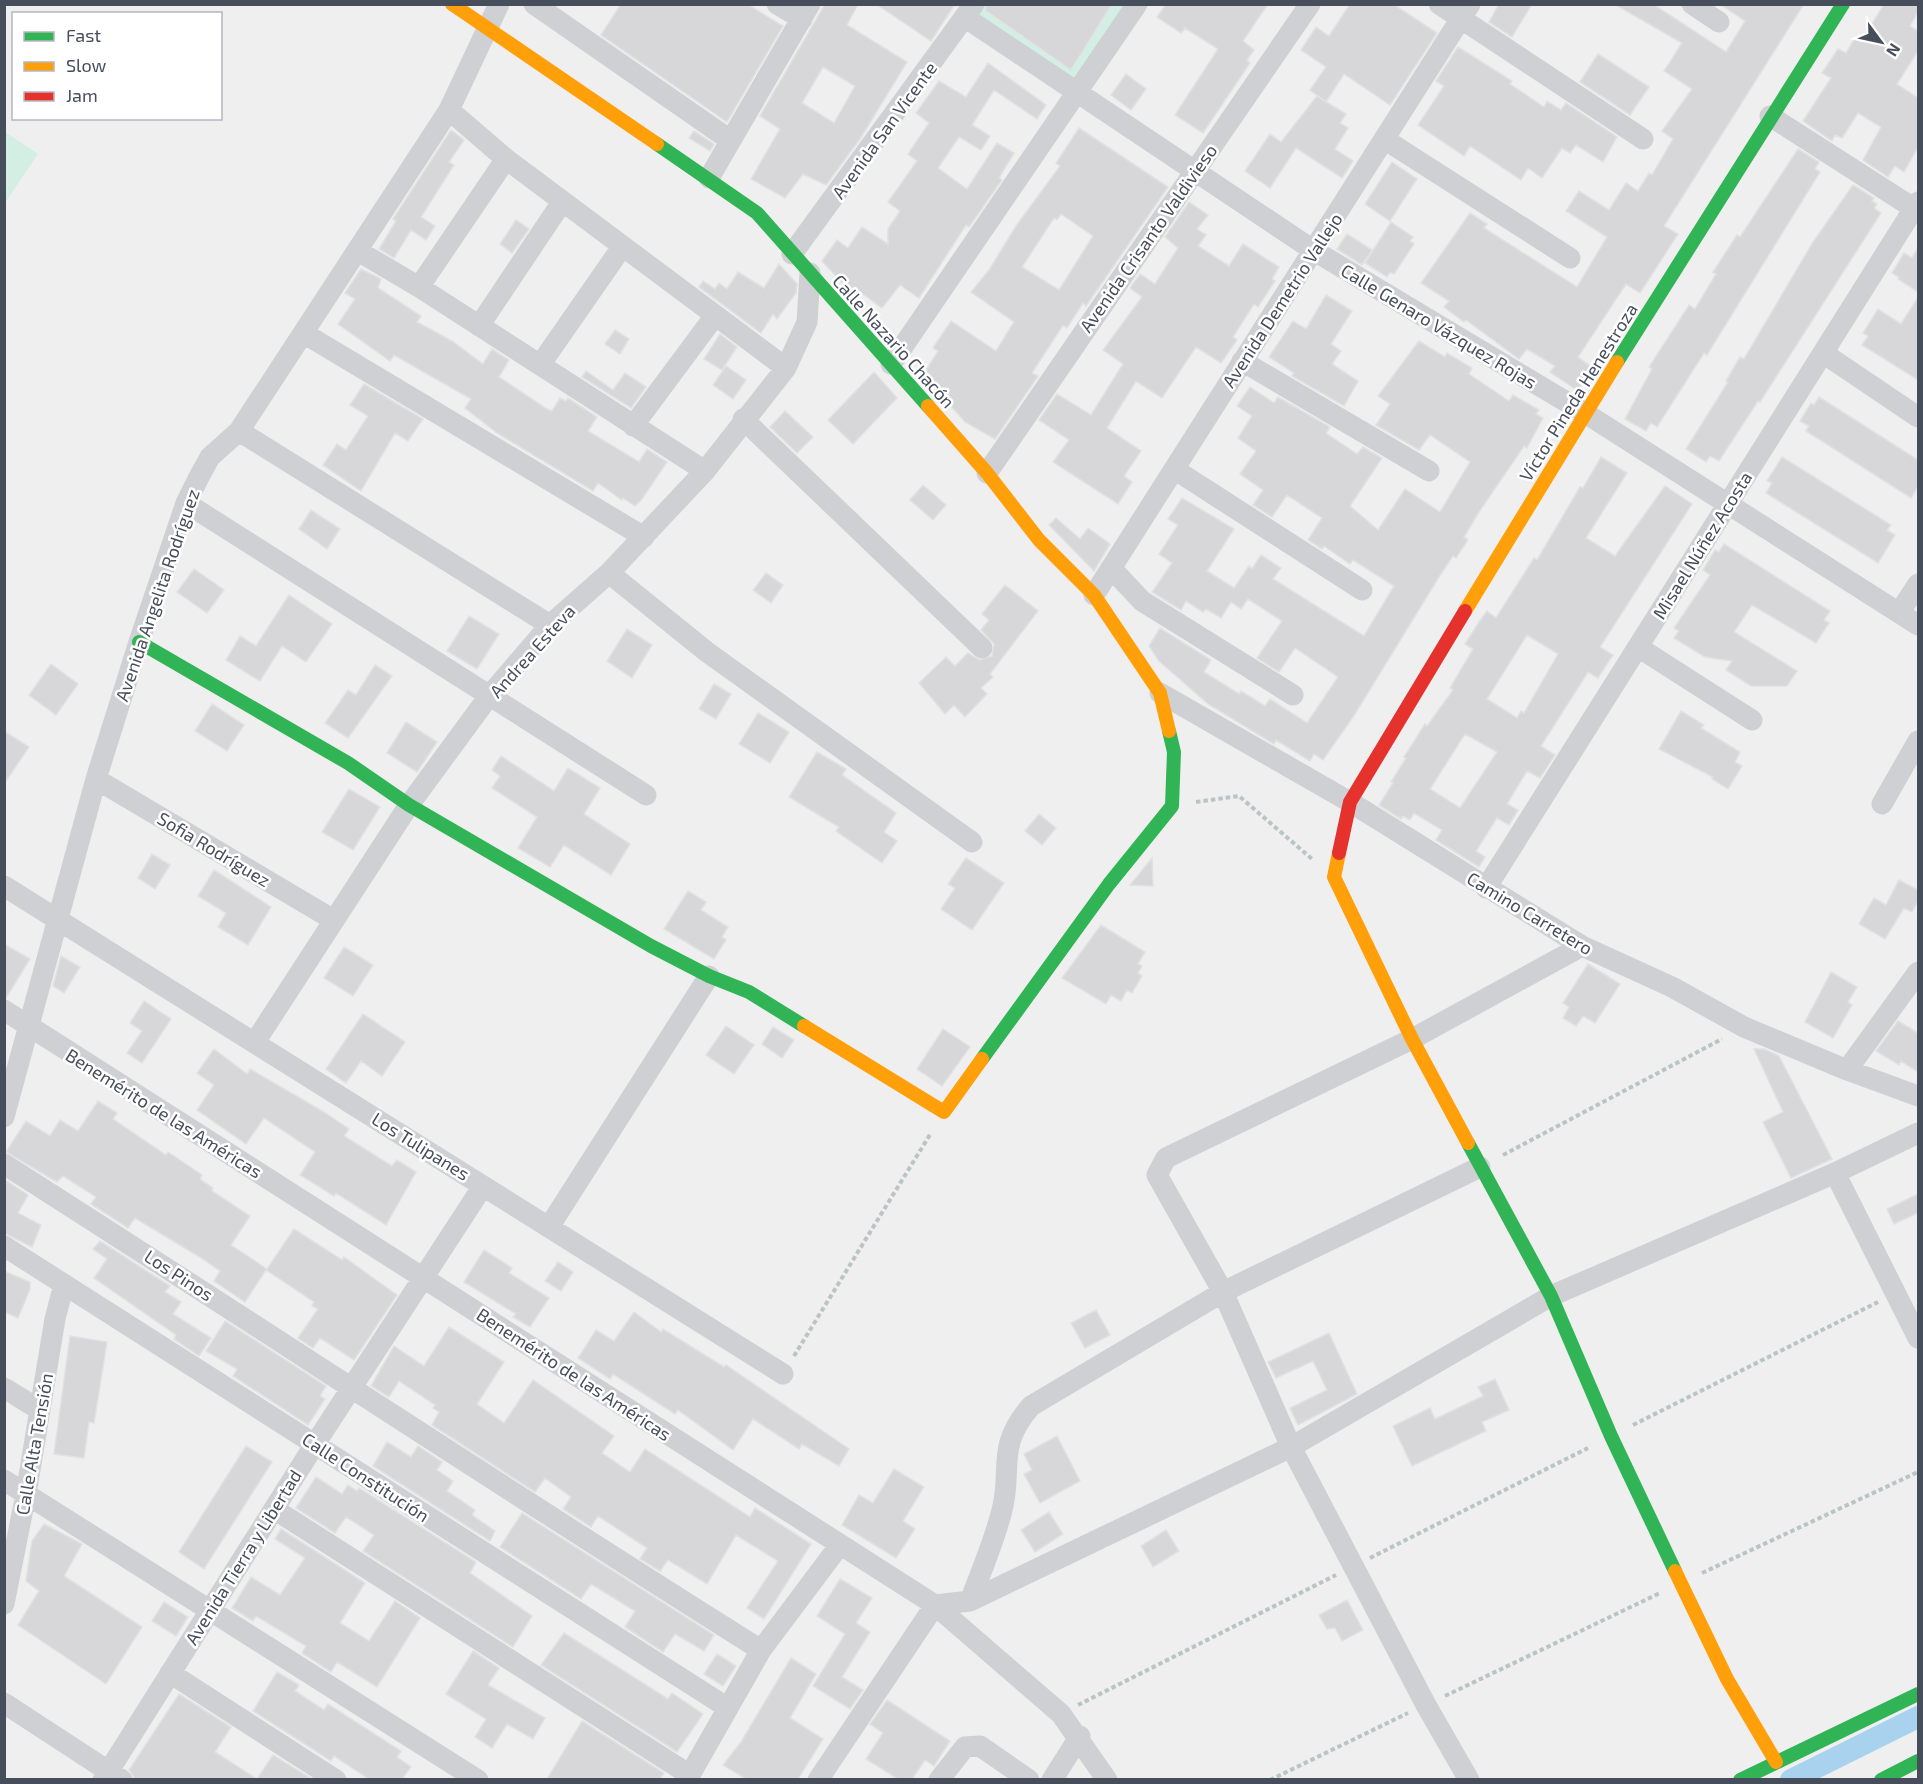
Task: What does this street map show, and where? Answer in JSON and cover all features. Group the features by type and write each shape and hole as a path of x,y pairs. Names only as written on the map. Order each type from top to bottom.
{"street":[{"name":"Calle Nazario Chacón","path":"452,4 757,213 987,472 1039,540 1094,595 1160,693 1174,752 1172,806"},
{"name":"Avenida Angelita Rodríguez","path":"4,1117 96,779 186,503 210,457 239,431 305,334 449,110 499,4"},
{"path":"534,4 730,140"},
{"path":"709,178 806,12 777,4"},
{"path":"891,364 1137,4"},
{"name":"Avenida Crisanto Valdivieso","path":"987,472 1310,4"},
{"path":"1439,4 1466,12 1643,139"},
{"path":"1692,4 1719,22"},
{"name":"Víctor Pineda Henestroza","path":"1334,877 1350,802 1585,413 1770,116 1843,4"},
{"name":"Calle Genaro Vázquez Rojas","path":"970,11 1077,90 1313,250 1585,413 1918,625"},
{"name":"Avenida San Vicente","path":"792,255 970,11"},
{"name":"Avenida Demetrio Vallejo","path":"1094,595 1466,12"},
{"path":"449,110 506,159 562,202 714,317 786,368"},
{"path":"1770,116 1917,207"},
{"path":"1384,139 1570,258"},
{"path":"419,287 506,159"},
{"path":"479,326 562,202"},
{"name":"Misael Núñez Acosta","path":"1486,888 1917,207"},
{"path":"540,365 622,247"},
{"path":"358,251 419,287 705,471"},
{"name":"Andrea Esteva","path":"255,1042 332,919 409,805 489,696 550,626 609,573 705,471 786,368 807,322 810,273"},
{"path":"633,426 714,317"},
{"path":"305,334 644,537"},
{"path":"1823,353 1918,417"},
{"path":"1242,362 1430,471"},
{"path":"744,419 982,648"},
{"path":"239,431 550,626"},
{"path":"1174,469 1362,590"},
{"path":"186,503 646,795"},
{"path":"1111,568 1142,601 1293,695"},
{"path":"609,573 707,652 972,842"},
{"path":"1899,613 1918,584"},
{"path":"139,642 348,763 409,805 651,946 709,976 749,992 944,1112 1109,884 1172,806"},
{"path":"1638,647 1752,720"},
{"name":"Camino Carretero","path":"1160,693 1350,802 1582,946 1672,987 1744,1027 1918,1096"},
{"path":"1882,804 1918,741"},
{"name":"Sofia Rodríguez","path":"96,779 332,919"},
{"path":"1334,877 1412,1038 1551,1296 1611,1436 1727,1679 1776,1762"},
{"name":"Los Tulipanes","path":"4,886 58,922 255,1042 783,1374"},
{"path":"1469,1779 1426,1705 1291,1447 1224,1292 1157,1175 1159,1167 1166,1158 1412,1038 1582,946"},
{"path":"1848,1070 1913,993 1918,972"},
{"path":"549,1227 709,976"},
{"name":"Benemérito de las Américas","path":"4,1010 425,1277 839,1546 935,1605 1061,1714 1080,1736 1107,1779"},
{"path":"818,1779 935,1605 969,1601 1291,1447 1551,1296 1835,1173 1918,1133"},
{"name":"Los Pinos","path":"4,1164 353,1386 510,1492 761,1650"},
{"path":"969,1601 1002,1511 1008,1443 1019,1419 1030,1406 1224,1292 1480,1167"},
{"path":"1835,1173 1918,1338"},
{"name":"Avenida Tierra y Libertad","path":"111,1777 209,1609 483,1186"},
{"name":"Calle Constitución","path":"4,1246 728,1708"},
{"name":"Calle Alta Tensión","path":"4,1604 8,1569 26,1494 55,1319 64,1284"},
{"path":"4,1388 40,1410"},
{"path":"4,1480 478,1779"},
{"path":"274,1509 688,1777 761,1650 839,1546"},
{"path":"170,1673 336,1779"},
{"path":"1740,1779 1918,1694"},
{"path":"4,1703 111,1777"},
{"path":"1052,1779 1080,1736"},
{"path":"939,1779 964,1747 980,1746 1029,1779"},
{"path":"1881,1779 1918,1761"}],"path":[{"path":"1172,806 1239,796 1334,877"},
{"path":"1480,1167 1744,1027"},
{"path":"783,1374 944,1112"},
{"path":"1061,1714 1896,1292"},
{"path":"1270,1779 1918,1472"}],"green space":[{"path":"974,5 1137,5 1077,90 966,18"},
{"path":"4,131 38,154 5,203 4,203"}],"building":[{"path":"621,4 747,4 783,26 727,122 601,35"},
{"path":"825,4 858,4 847,25 907,62 860,139 826,185 803,174 785,198 751,179 780,129 760,116","holes":["823,67 855,86 834,123 802,103"]},
{"path":"876,4 955,4 931,41"},
{"path":"987,4 1112,4 1071,70 985,10"},
{"path":"1166,4 1268,4 1243,41 1254,50 1247,60 1250,63 1203,133 1175,115 1218,49 1185,28 1181,33 1157,17"},
{"path":"1350,4 1393,4 1437,33 1390,105 1344,74 1326,102 1310,90 1326,67 1301,50 1316,27 1329,36"},
{"path":"1499,4 1532,4 1512,37 1489,22"},
{"path":"1614,4 1653,4 1726,52 1745,21 1720,4 1804,4 1664,226 1678,234 1640,293 1626,284 1578,357 1593,368 1578,391 1550,372 1555,366 1527,349 1519,359 1466,320 1464,322 1444,307 1449,301 1421,283 1470,213 1487,224 1484,228 1577,287 1607,237 1566,211 1579,191 1609,210 1626,183 1638,191 1649,173 1652,175 1673,139 1662,131 1692,89 1664,71 1682,43"},
{"path":"1884,4 1918,4 1918,12 1910,26 1918,31 1918,51 1897,84 1918,98 1918,147 1904,172 1895,166 1888,177 1863,160 1881,127 1858,113 1842,138 1835,135 1832,141 1803,121 1831,78 1822,73 1838,49 1846,53 1855,38 1861,42"},
{"path":"1458,47 1512,81 1510,84 1544,107 1547,101 1561,110 1566,103 1617,137 1603,162 1576,145 1570,153 1562,148 1542,178 1528,168 1521,180 1470,146 1464,156 1418,125 1444,86 1436,81"},
{"path":"1598,54 1649,87 1630,115 1580,82"},
{"path":"988,63 1046,105 1037,119 994,90 972,125 990,136 981,150 959,137 938,168 967,189 997,143 1014,153 999,178 1002,180 969,227 966,225 919,298 900,285 882,308 856,289 854,292 845,286 822,261 837,240 848,248 862,227 888,244 888,229 900,211 888,202 917,161 908,154 929,123 916,113 939,81 966,97"},
{"path":"1126,74 1146,89 1131,110 1111,95"},
{"path":"1317,96 1346,114 1340,123 1348,128 1335,149 1353,161 1342,178 1296,148 1270,188 1245,171 1270,134 1281,142"},
{"path":"1079,128 1168,187 1086,306 1083,303 1067,328 1063,325 1032,373 1038,376 995,439 965,422 923,375 938,351 933,348 951,321 996,351 1014,322 971,292 989,270 1016,226 1060,166 1056,163","holes":["1061,214 1093,236 1059,290 1022,267 1054,218 1057,220"]},
{"path":"451,130 464,140 449,162 454,165 421,217 435,226 426,240 411,230 394,258 379,249 396,221 393,219"},
{"path":"694,131 714,144 710,151 689,138"},
{"path":"1798,149 1819,162 1815,169 1820,172 1707,355 1704,353 1657,427 1651,423 1646,431 1625,419 1652,369 1649,367 1689,305 1695,309 1716,274 1713,272 1737,235 1740,237"},
{"path":"1392,162 1417,179 1390,221 1365,204"},
{"path":"1853,185 1874,198 1872,201 1877,204 1874,208 1881,213 1760,402 1758,401 1719,461 1710,456 1706,462 1686,449 1728,382 1726,381 1740,357 1744,359 1813,242"},
{"path":"1189,202 1208,215 1197,229 1206,235 1198,246 1229,266 1243,244 1279,267 1272,279 1275,281 1258,307 1254,304 1233,337 1237,340 1221,363 1196,347 1162,398 1136,381 1107,428 1141,451 1124,476 1132,482 1118,504 1053,462 1069,440 1039,420 1057,394 1091,415 1123,364 1103,350 1142,297 1130,288 1140,274 1155,284 1178,248 1165,237"},
{"path":"516,220 529,229 512,253 500,244"},
{"path":"1391,222 1413,237 1410,241 1414,244 1394,274 1390,272 1387,277 1365,263"},
{"path":"1347,234 1372,250 1362,265 1337,249"},
{"path":"1918,248 1918,292 1892,273 1904,253 1912,258"},
{"path":"779,264 797,284 796,293 777,319 773,314 761,333 699,287 703,281 715,289 719,283 727,289 738,272 764,288"},
{"path":"361,269 381,279 378,288 421,316 417,322 452,341 483,364 492,349 509,360 499,377 547,409 552,411 560,398 566,401 568,398 597,417 588,431 639,462 647,449 667,462 642,499 635,506 598,483 593,491 497,433 465,408 471,399 394,355 390,361 338,324 355,299 345,293"},
{"path":"1326,295 1352,311 1331,344 1341,351 1332,364 1358,381 1344,406 1292,376 1294,373 1269,357 1293,321 1306,329"},
{"path":"1918,297 1918,380 1862,345 1868,336 1863,333 1878,309 1901,324"},
{"path":"615,330 629,339 620,354 605,344"},
{"path":"720,334 737,347 722,370 704,359"},
{"path":"1419,341 1445,357 1447,353 1472,368 1469,374 1509,401 1513,395 1539,410 1536,414 1543,418 1527,448 1524,446 1479,512 1464,537 1468,540 1456,558 1453,556 1439,577 1355,714 1323,760 1314,754 1310,761 1276,740 1274,744 1208,704 1159,661 1149,646 1160,628 1211,660 1204,672 1239,694 1241,691 1265,706 1270,699 1307,723 1338,677 1295,648 1279,672 1257,658 1282,621 1248,599 1241,609 1231,602 1221,618 1206,609 1203,612 1186,601 1181,610 1152,592 1172,563 1159,554 1178,525 1168,519 1182,498 1234,529 1207,571 1234,588 1249,566 1252,569 1261,555 1281,568 1273,579 1364,636 1394,586 1353,560 1350,564 1324,546 1322,549 1308,540 1322,518 1287,495 1272,517 1253,505 1263,490 1240,474 1256,451 1238,438 1252,416 1237,406 1250,387 1274,403 1278,397 1330,427 1326,433 1357,454 1363,447 1382,458 1350,506 1378,530 1405,489 1440,512 1470,462 1430,435 1419,450 1376,425 1390,404 1378,396"},
{"path":"726,366 746,380 733,399 713,385"},
{"path":"586,371 613,390 625,373 646,387 631,408 582,377"},
{"path":"874,372 897,398 853,444 828,420"},
{"path":"364,384 423,419 408,441 395,433 361,491 323,465 337,444 346,450 368,416 350,405"},
{"path":"1819,397 1918,460 1918,487 1911,498 1806,431 1809,426 1800,421 1811,403 1814,405"},
{"path":"785,411 813,437 797,453 770,427"},
{"path":"1601,457 1627,473 1586,538 1615,556 1665,486 1692,504 1600,647 1613,655 1598,678 1588,672 1541,746 1555,755 1540,778 1527,771 1507,804 1518,810 1509,825 1497,818 1476,851 1485,857 1479,867 1436,840 1442,830 1414,813 1410,820 1403,816 1401,819 1379,805 1393,783 1391,782 1406,758 1404,757 1425,724 1427,726 1453,690 1450,688 1473,649 1465,644 1479,622 1487,611 1496,618 1534,558 1537,560 1580,487 1583,488","holes":["1527,635 1558,654 1524,713 1521,711 1517,718 1487,699","1465,734 1497,752 1460,808 1430,789"]},
{"path":"1782,457 1891,525 1887,530 1895,535 1878,563 1766,493 1772,483 1767,481"},
{"path":"923,485 946,505 933,520 910,500"},
{"path":"311,510 340,529 327,549 299,529"},
{"path":"1056,518 1080,539 1088,528 1110,544 1094,571 1049,525"},
{"path":"1724,544 1830,611 1824,620 1829,623 1816,643 1752,605 1734,632 1797,671 1787,686 1751,686 1726,670 1732,661 1705,657 1674,638 1679,631 1674,628 1710,575 1703,570 1715,550 1719,552"},
{"path":"194,569 224,590 207,613 177,592"},
{"path":"766,573 783,585 771,603 753,590"},
{"path":"1005,585 1038,611 990,674 993,677 981,688 987,694 965,717 954,705 945,714 919,683 946,657 955,666 968,653 980,660 992,656 994,644 981,630 989,620 982,614"},
{"path":"289,595 332,624 306,662 282,646 260,681 226,660 240,636 256,646"},
{"path":"469,616 499,634 477,669 447,651"},
{"path":"627,629 652,645 632,678 607,661"},
{"path":"51,664 78,684 56,715 29,695"},
{"path":"375,665 392,676 348,738 325,723 348,690 356,695"},
{"path":"714,684 731,694 716,719 699,709"},
{"path":"212,704 244,725 227,751 195,731"},
{"path":"1681,711 1704,725 1701,728 1740,752 1735,762 1742,766 1728,789 1712,779 1713,777 1659,749"},
{"path":"758,713 789,732 770,763 739,744"},
{"path":"406,722 437,742 417,772 387,753"},
{"path":"4,731 29,747 4,784"},
{"path":"817,752 846,769 842,775 896,813 884,832 897,841 882,863 836,831 839,827 789,797"},
{"path":"501,756 554,791 568,768 600,788 584,814 630,844 611,875 564,845 550,867 518,848 537,817 492,788 500,776 492,770"},
{"path":"349,789 380,807 353,850 322,832"},
{"path":"1039,814 1056,828 1042,845 1025,831"},
{"path":"152,854 170,865 155,889 138,878"},
{"path":"966,858 1004,883 972,930 941,909 955,888 948,884"},
{"path":"1152,858 1153,886 1130,885"},
{"path":"214,870 271,907 248,945 218,927 226,913 198,896"},
{"path":"1899,880 1918,890 1918,901 1912,912 1904,908 1885,939 1859,924 1874,898 1886,905"},
{"path":"688,891 706,902 701,910 728,927 722,937 726,940 714,959 664,929"},
{"path":"1101,925 1145,952 1138,964 1142,966 1138,973 1142,976 1132,993 1127,990 1121,1001 1111,995 1106,1004 1062,978"},
{"path":"4,944 30,959 6,998 4,997"},
{"path":"344,947 373,965 353,996 324,978"},
{"path":"61,956 80,967 64,993 53,986"},
{"path":"1588,964 1620,984 1595,1023 1583,1016 1576,1026 1563,1018 1569,1007 1563,1003"},
{"path":"1831,972 1857,987 1848,1002 1852,1005 1833,1038 1805,1022"},
{"path":"144,1001 171,1019 142,1063 127,1053 142,1031 130,1023"},
{"path":"363,1014 405,1042 382,1076 361,1061 346,1083 326,1069"},
{"path":"1898,1021 1918,1033 1918,1072 1901,1061 1899,1065 1876,1051"},
{"path":"726,1026 754,1045 734,1074 706,1055"},
{"path":"773,1027 794,1040 782,1058 762,1044"},
{"path":"943,1029 970,1047 942,1086 917,1069"},
{"path":"214,1049 247,1074 250,1069 324,1112 349,1129 344,1136 392,1166 397,1160 416,1172 386,1225 336,1193 334,1196 300,1175 315,1152 264,1118 246,1144 197,1110 214,1085 197,1073"},
{"path":"1754,1049 1764,1049 1779,1056 1832,1159 1791,1178 1763,1122 1783,1112"},
{"path":"98,1101 117,1113 113,1119 166,1155 168,1152 202,1175 200,1179 213,1188 212,1191 250,1216 231,1245 267,1269 294,1229 342,1260 344,1257 397,1295 354,1360 320,1338 313,1348 298,1338 318,1309 312,1306 314,1302 266,1270 245,1302 214,1281 220,1271 198,1256 135,1218 128,1228 91,1204 96,1197 63,1176 57,1182 6,1152 26,1121 50,1136 60,1120 78,1131"},
{"path":"4,1179 28,1195 18,1213 41,1225 32,1247 4,1233"},
{"path":"1918,1194 1918,1213 1894,1224 1887,1209"},
{"path":"100,1241 170,1286 165,1292 181,1302 173,1314 211,1338 199,1356 174,1339 176,1335 94,1278 107,1259 93,1249"},
{"path":"484,1250 512,1268 509,1273 549,1298 530,1327 513,1317 516,1314 464,1282"},
{"path":"558,1262 573,1272 561,1291 545,1281"},
{"path":"4,1271 30,1282 30,1289 18,1318 4,1312"},
{"path":"1096,1310 1110,1335 1085,1348 1071,1323"},
{"path":"634,1312 661,1332 663,1329 724,1367 726,1365 849,1449 839,1466 802,1444 799,1449 753,1419 733,1450 678,1410 675,1414 613,1374 610,1379 578,1358 596,1330 614,1341"},
{"path":"225,1321 326,1386 320,1396 325,1399 308,1425 233,1376 237,1369 206,1351"},
{"path":"449,1327 504,1362 477,1404 504,1423 533,1380 614,1436 602,1453 630,1472 645,1449 750,1517 755,1508 811,1544 764,1619 747,1608 778,1561 736,1535 707,1584 668,1560 660,1571 640,1559 647,1548 598,1516 591,1527 563,1509 571,1497 545,1478 535,1492 432,1425 439,1412 433,1408 435,1405 399,1381 389,1397 371,1386 394,1346 424,1366"},
{"path":"1329,1333 1357,1394 1298,1425 1290,1408 1327,1390 1313,1361 1276,1378 1268,1362"},
{"path":"70,1336 107,1342 94,1423 89,1422 84,1458 54,1454"},
{"path":"1495,1379 1509,1410 1482,1422 1486,1431 1412,1466 1393,1426 1430,1408 1435,1419 1483,1396 1478,1387"},
{"path":"1057,1436 1080,1481 1040,1503 1024,1474 1032,1470 1024,1454"},
{"path":"387,1442 411,1457 418,1446 442,1462 437,1470 453,1481 447,1491 475,1510 472,1515 495,1531 490,1541 373,1466"},
{"path":"246,1446 272,1462 204,1569 179,1552"},
{"path":"894,1469 924,1487 903,1521 915,1529 896,1558 842,1525 859,1495 873,1503"},
{"path":"316,1477 342,1494 348,1485 357,1491 359,1488 476,1562 470,1573 532,1616 513,1647 363,1551 374,1535 346,1517 335,1533 296,1508"},
{"path":"1049,1512 1063,1534 1035,1552 1021,1530"},
{"path":"522,1513 714,1635 704,1651 675,1634 663,1652 625,1627 635,1611 591,1584 581,1599 500,1547"},
{"path":"44,1524 82,1544 64,1576 142,1627 106,1684 18,1625 39,1591 26,1581 32,1541"},
{"path":"281,1529 365,1583 340,1623 369,1641 395,1601 420,1618 377,1687 337,1662 331,1672 302,1653 306,1646 256,1616 253,1621 232,1608 251,1577 280,1595 305,1558 275,1539"},
{"path":"1166,1530 1179,1551 1153,1567 1141,1546"},
{"path":"840,1579 872,1598 856,1623 870,1632 842,1677 863,1690 850,1709 813,1686 845,1634 817,1616"},
{"path":"1347,1600 1363,1630 1342,1641 1335,1628 1327,1629 1319,1615"},
{"path":"164,1602 188,1617 176,1636 152,1621"},
{"path":"564,1633 668,1699 672,1693 703,1714 677,1752 541,1665"},
{"path":"473,1651 499,1668 488,1685 545,1718 533,1739 507,1724 492,1748 475,1737 486,1719 446,1694"},
{"path":"717,1654 736,1666 723,1686 704,1674"},
{"path":"791,1658 816,1674 790,1718 823,1739 798,1779 746,1779 723,1765 741,1742"},
{"path":"277,1672 299,1685 295,1691 324,1710 328,1704 401,1751 397,1757 411,1767 402,1779 369,1779 334,1756 331,1761 253,1711"},
{"path":"179,1694 231,1727 215,1752 257,1779 135,1779 129,1770"},
{"path":"887,1700 950,1741 934,1766 925,1760 912,1779 898,1779 866,1759 883,1733 870,1724"},
{"path":"582,1721 664,1773 660,1779 547,1779"},
{"path":"273,1755 312,1779 257,1779"}],"waterway":[{"path":"1791,1780 1918,1717"}],"traffic: fast":[{"path":"1617,362 1843,4"},
{"path":"657,144 757,213 928,406"},
{"path":"139,642 348,763 409,805 651,946 709,976 749,992 804,1026"},
{"path":"982,1059 1109,884 1172,806 1174,752 1169,731"},
{"path":"1468,1143 1551,1296 1611,1436 1675,1571"},
{"path":"1740,1780 1918,1694"},
{"path":"1881,1780 1918,1761"}],"traffic: slow":[{"path":"452,4 657,144"},
{"path":"1465,611 1617,362"},
{"path":"928,406 987,473 1039,540 1094,595 1160,693 1169,731"},
{"path":"1339,853 1334,877 1412,1039 1468,1143"},
{"path":"804,1026 944,1112 982,1059"},
{"path":"1675,1571 1727,1679 1776,1762"}],"traffic: jam":[{"path":"1339,853 1350,802 1465,611"}]}
